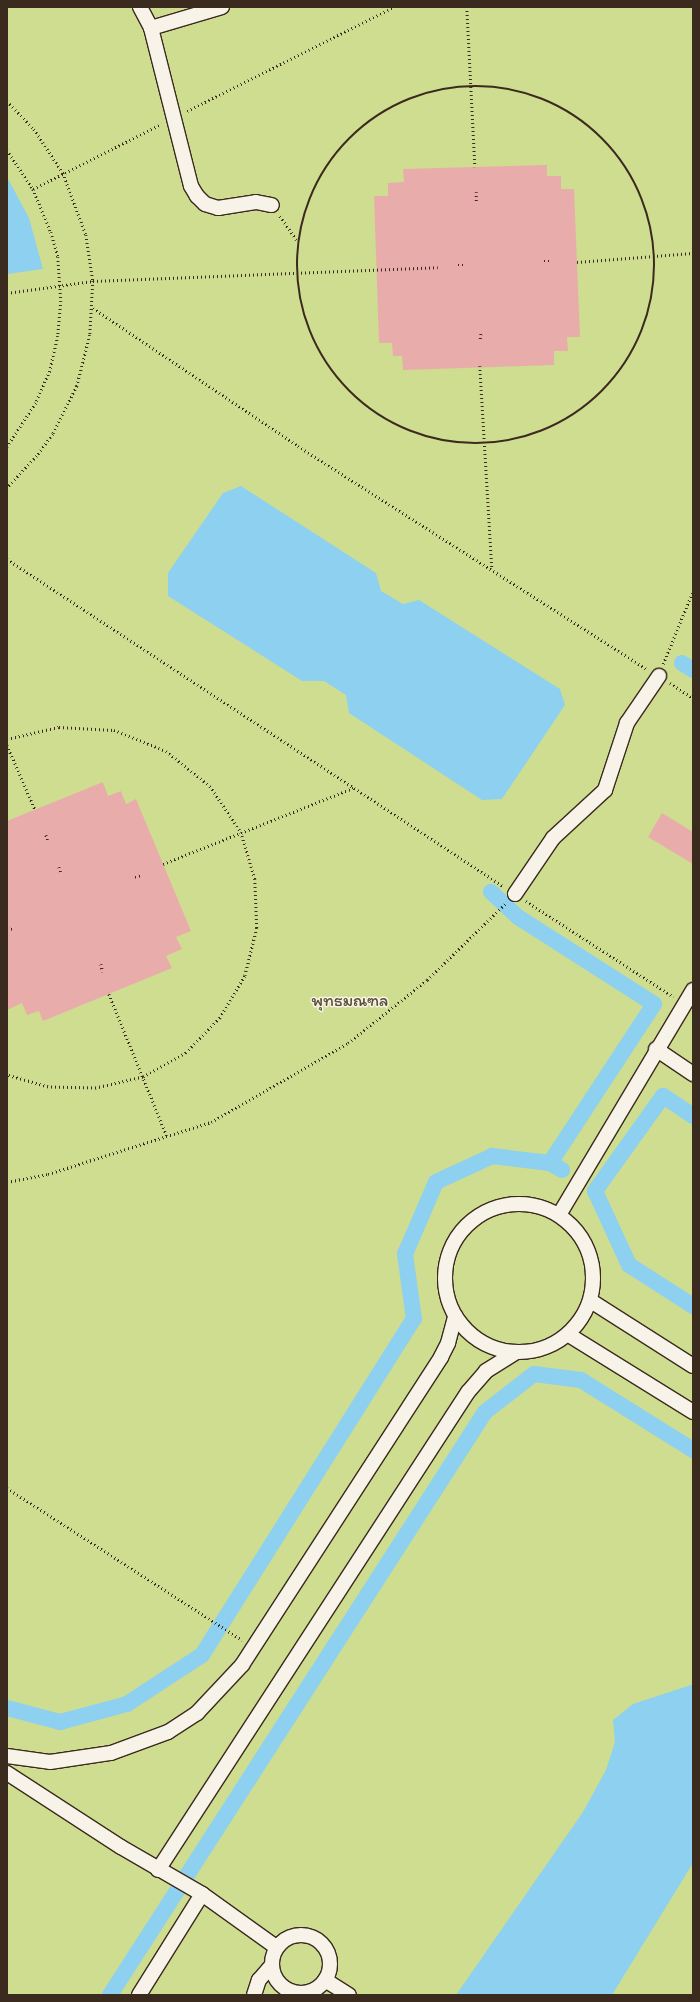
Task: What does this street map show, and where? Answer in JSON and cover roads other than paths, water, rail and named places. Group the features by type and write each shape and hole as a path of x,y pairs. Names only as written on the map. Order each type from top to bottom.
{"street":[{"path":"140,7 151,28 191,186 205,204 218,208 256,202 272,205"},
{"path":"151,28 222,7"},
{"path":"515,894 552,838 605,790 628,723 659,676"},
{"path":"559,1216 629,1100 656,1049 693,990"},
{"path":"656,1049 693,1074"},
{"path":"517,1204 539,1206 559,1216 572,1226 589,1253 593,1269 591,1301 582,1320 569,1335 552,1346 534,1352 515,1353 497,1350 480,1342 466,1331 455,1316 446,1296 444,1274 449,1252 459,1233 475,1218 495,1208 517,1204"},
{"path":"591,1301 693,1366"},
{"path":"9,1760 50,1762 84,1758 134,1747 168,1732 197,1713 216,1695 242,1665 441,1357 448,1343 455,1316"},
{"path":"569,1335 693,1412"},
{"path":"164,1872 468,1392 486,1371 515,1353"},
{"path":"7,1773 197,1892 276,1948"},
{"path":"139,1995 197,1892"},
{"path":"254,1995 259,1980 272,1965 276,1948 292,1936 312,1937 327,1951 330,1961 319,1987"},
{"path":"272,1965 276,1978 285,1988 302,1993 319,1987 350,1995"}],"water":[{"path":"7,177 29,218 43,269 7,274"},
{"path":"241,486 376,573 381,591 403,604 419,600 560,689 565,705 502,799 482,800 349,713 346,695 324,681 302,681 168,596 168,573 223,493"},
{"path":"693,1685 693,1863 612,1995 456,1995 583,1812 606,1770 615,1742 613,1720 633,1704"}],"waterway":[{"path":"682,663 693,670"},
{"path":"7,1708 60,1722 127,1704 202,1655 414,1319 405,1254 436,1182 492,1156 550,1163 654,1004 518,917 491,892"},
{"path":"693,1116 663,1096 595,1191 629,1265 693,1306"},
{"path":"550,1163 562,1170"},
{"path":"110,1995 485,1412 534,1374 581,1380 693,1450"}],"park label":[{"name":"พุทธมณฑล","path":"350,1001"}]}
